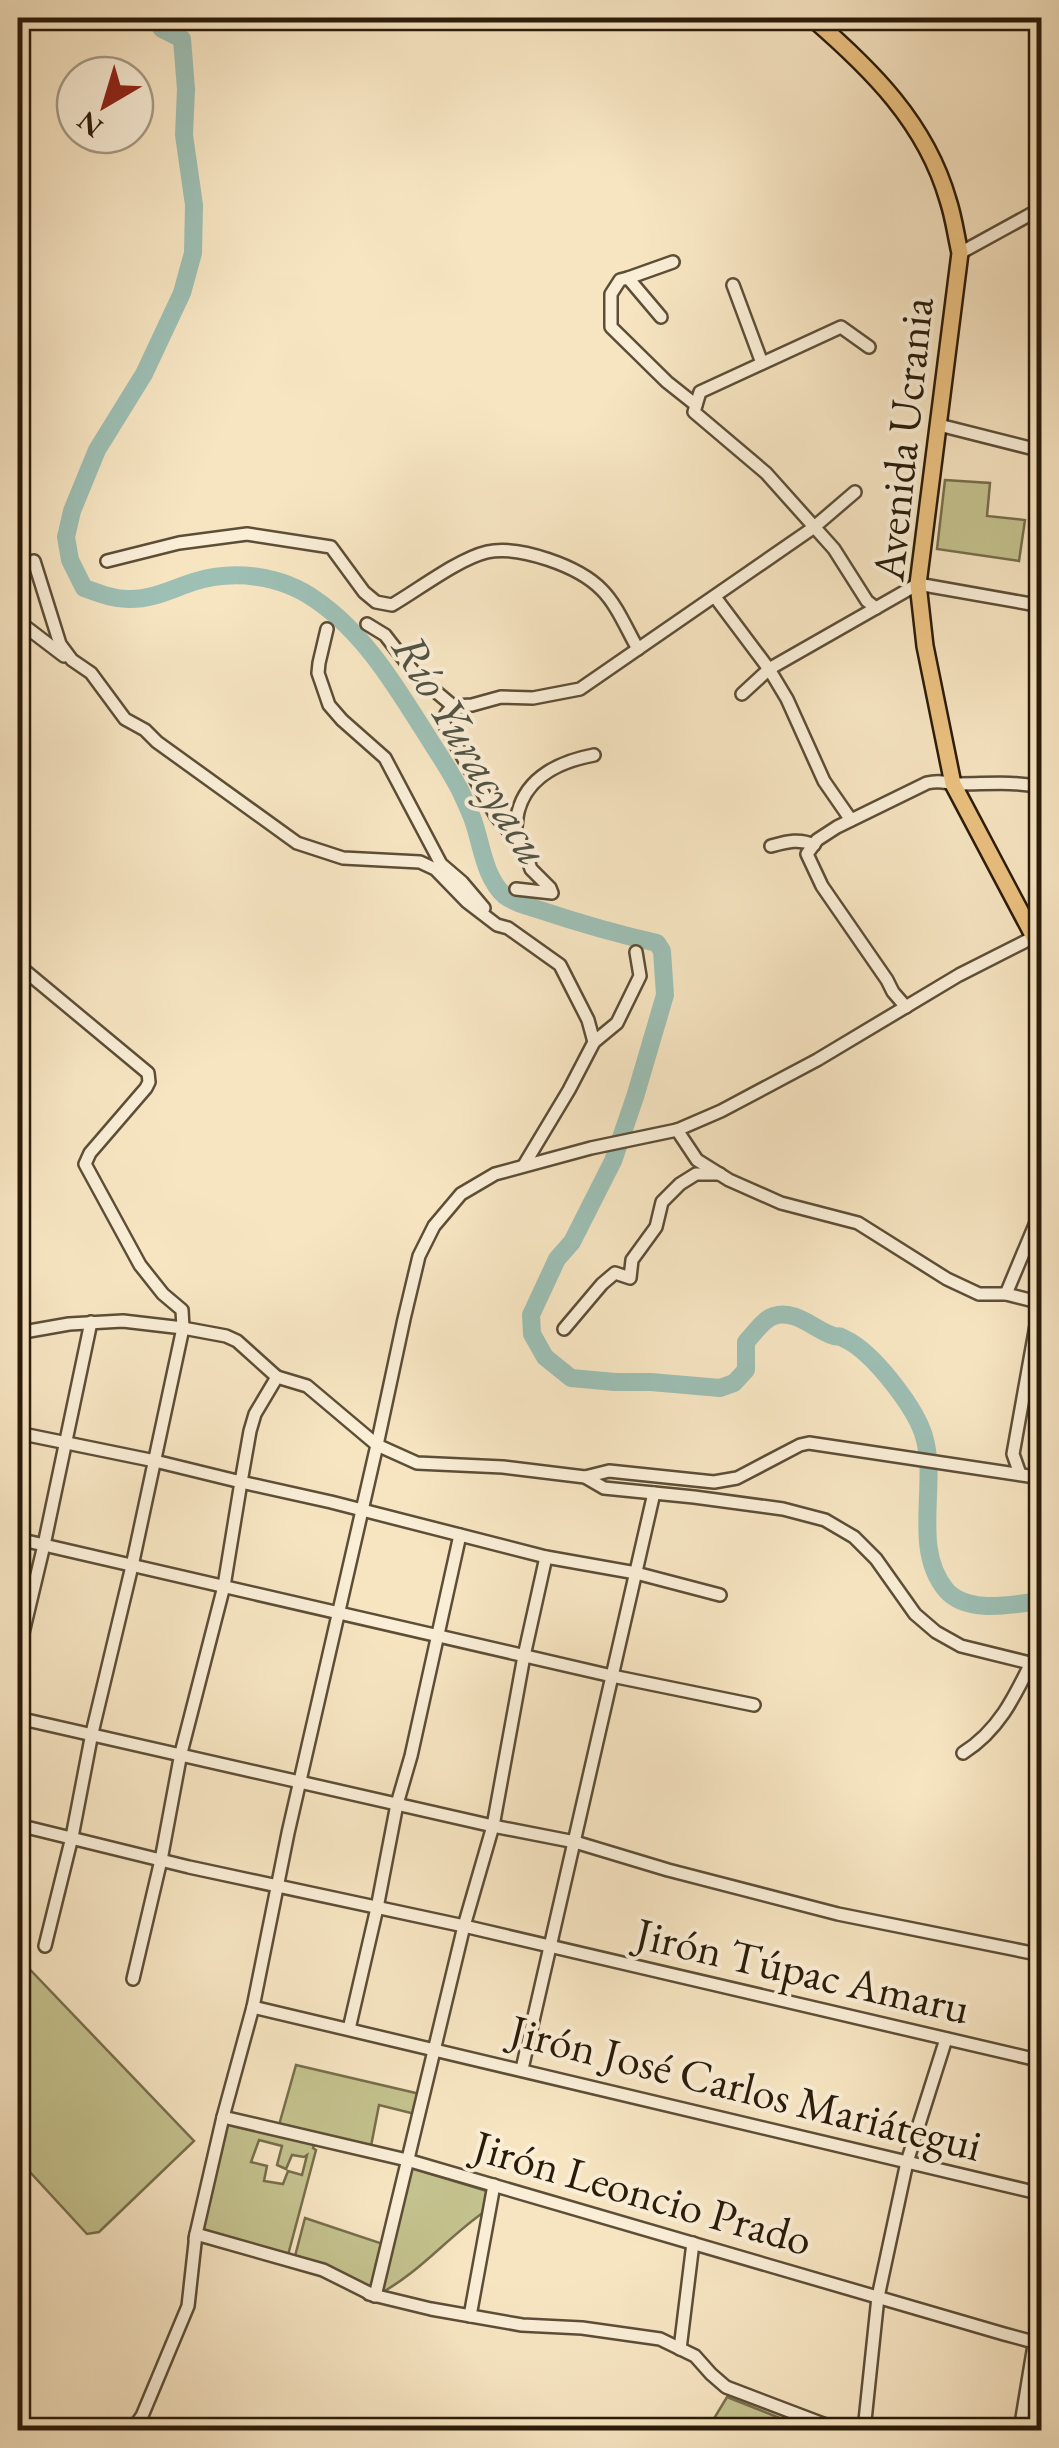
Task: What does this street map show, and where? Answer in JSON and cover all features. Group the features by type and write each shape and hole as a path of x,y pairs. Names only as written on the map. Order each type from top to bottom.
{"main road":[{"name":"Avenida Ucrania","path":"812,18 876,77 901,106 930,153 949,201 960,253 918,584 925,646 953,784 1042,955"}],"street":[{"path":"960,253 1038,209 1042,241"},
{"path":"674,262 620,280 611,294 611,327 766,474 834,549 867,601 876,608"},
{"path":"628,278 661,317"},
{"path":"733,285 762,363"},
{"path":"695,408 700,392 840,327 869,347"},
{"path":"939,426 1042,451"},
{"path":"366,624 386,635 416,675 453,706 580,689 813,528 856,492"},
{"path":"107,560 180,542 247,534 330,547 364,592 376,602 392,605 484,553 508,551 537,557 585,577 602,590 638,649"},
{"path":"34,561 60,644 72,660"},
{"path":"742,694 770,669 918,584 1042,606"},
{"path":"715,597 770,669 824,781 851,820"},
{"path":"18,621 92,673 126,719 298,843 343,858 420,862 435,869 486,916 560,965 588,1020 594,1042"},
{"path":"327,630 318,674 329,705 385,758 441,864 462,882 486,916"},
{"path":"453,706 443,722 490,807 552,894 516,889"},
{"path":"514,836 518,813 537,779 577,758 594,755"},
{"path":"906,1007 822,886 808,854 837,826 927,783 1016,782 1042,788"},
{"path":"771,846 792,840 814,845"},
{"path":"132,2430 142,2416 188,2306 196,2234 254,2007 299,1783 419,1256 434,1226 461,1194 495,1174 677,1130 720,1112 1034,936"},
{"path":"524,1165 594,1042 617,1023 640,976 636,952"},
{"path":"18,964 148,1073 146,1088 85,1164 140,1265 162,1294 182,1310 182,1328 132,1566 45,1946"},
{"path":"677,1130 698,1160 720,1174 781,1203 858,1223 947,1279 979,1294 1006,1294 1040,1303 1014,1454 1020,1474"},
{"path":"564,1329 615,1273 630,1278 632,1260 656,1226 662,1202 680,1184 696,1174 720,1174"},
{"path":"1006,1294 1042,1208"},
{"path":"18,1654 91,1322"},
{"path":"18,1334 91,1322 124,1322 226,1336 237,1341 276,1377 307,1386 377,1445 417,1463 502,1467 585,1477 609,1471 714,1482 757,1470 800,1444 809,1443 1042,1478"},
{"path":"133,1979 161,1860 180,1754 224,1586 250,1431 276,1377"},
{"path":"18,1433 280,1490 546,1557 636,1573 720,1595"},
{"path":"585,1477 604,1488 783,1509 825,1520 854,1538 876,1560 915,1614 936,1632 961,1646 1036,1664 998,1722 963,1753"},
{"path":"522,2069 654,1493"},
{"path":"349,2028 460,1535"},
{"path":"18,1539 754,1705"},
{"path":"374,2296 464,1926 493,1826 546,1557"},
{"path":"18,1718 575,1842 778,1900 1042,1955"},
{"name":"Jirón Túpac Amaru","path":"18,1825 1042,2061"},
{"name":"Jirón José Carlos Mariátegui","path":"254,2007 1042,2194"},
{"path":"878,2297 864,2430 868,2391 878,2297 908,2162 946,2040"},
{"name":"Jirón Leoncio Prado","path":"223,2117 407,2160 1030,2341 1038,2340"},
{"path":"470,2316 494,2185"},
{"path":"196,2234 324,2270 374,2296 522,2325 582,2328 660,2339 695,2356 726,2386 839,2430"},
{"path":"680,2350 693,2243"},
{"path":"1020,2430 1042,2317"}],"shaded area":[{"path":"945,480 990,483 987,516 1025,520 1019,561 937,549"},
{"path":"18,1957 194,2141 99,2232 87,2234 18,2159"},
{"path":"296,2065 420,2094 415,2114 379,2105 371,2146 279,2125"},
{"path":"228,2124 315,2143 288,2255 201,2232","holes":["259,2140 282,2146 277,2165 286,2169 292,2155 307,2155 302,2175 288,2171 283,2184 264,2181 267,2166 251,2162"]},
{"path":"411,2168 490,2192 484,2212 407,2276 379,2294"},
{"path":"305,2218 383,2244 372,2292 294,2260"},
{"path":"727,2397 795,2424 791,2430 707,2430"}],"waterway":[{"name":"Río Yuracyacu","path":"154,18 162,29 182,39 184,135 194,205 193,253 182,293 144,374 97,450 72,511 66,537 70,560 84,588 116,598 137,599 209,578 241,575 273,580 316,600 364,644 449,770 473,820 488,870 505,896 569,919 657,943 662,951 665,995 613,1161 572,1242 557,1259 531,1315 532,1334 545,1357 571,1378 720,1388 734,1383 746,1370 746,1342 770,1318 789,1315 842,1337 881,1369 921,1428 928,1458 930,1556 946,1590 955,1598 978,1605 1042,1601"}]}
